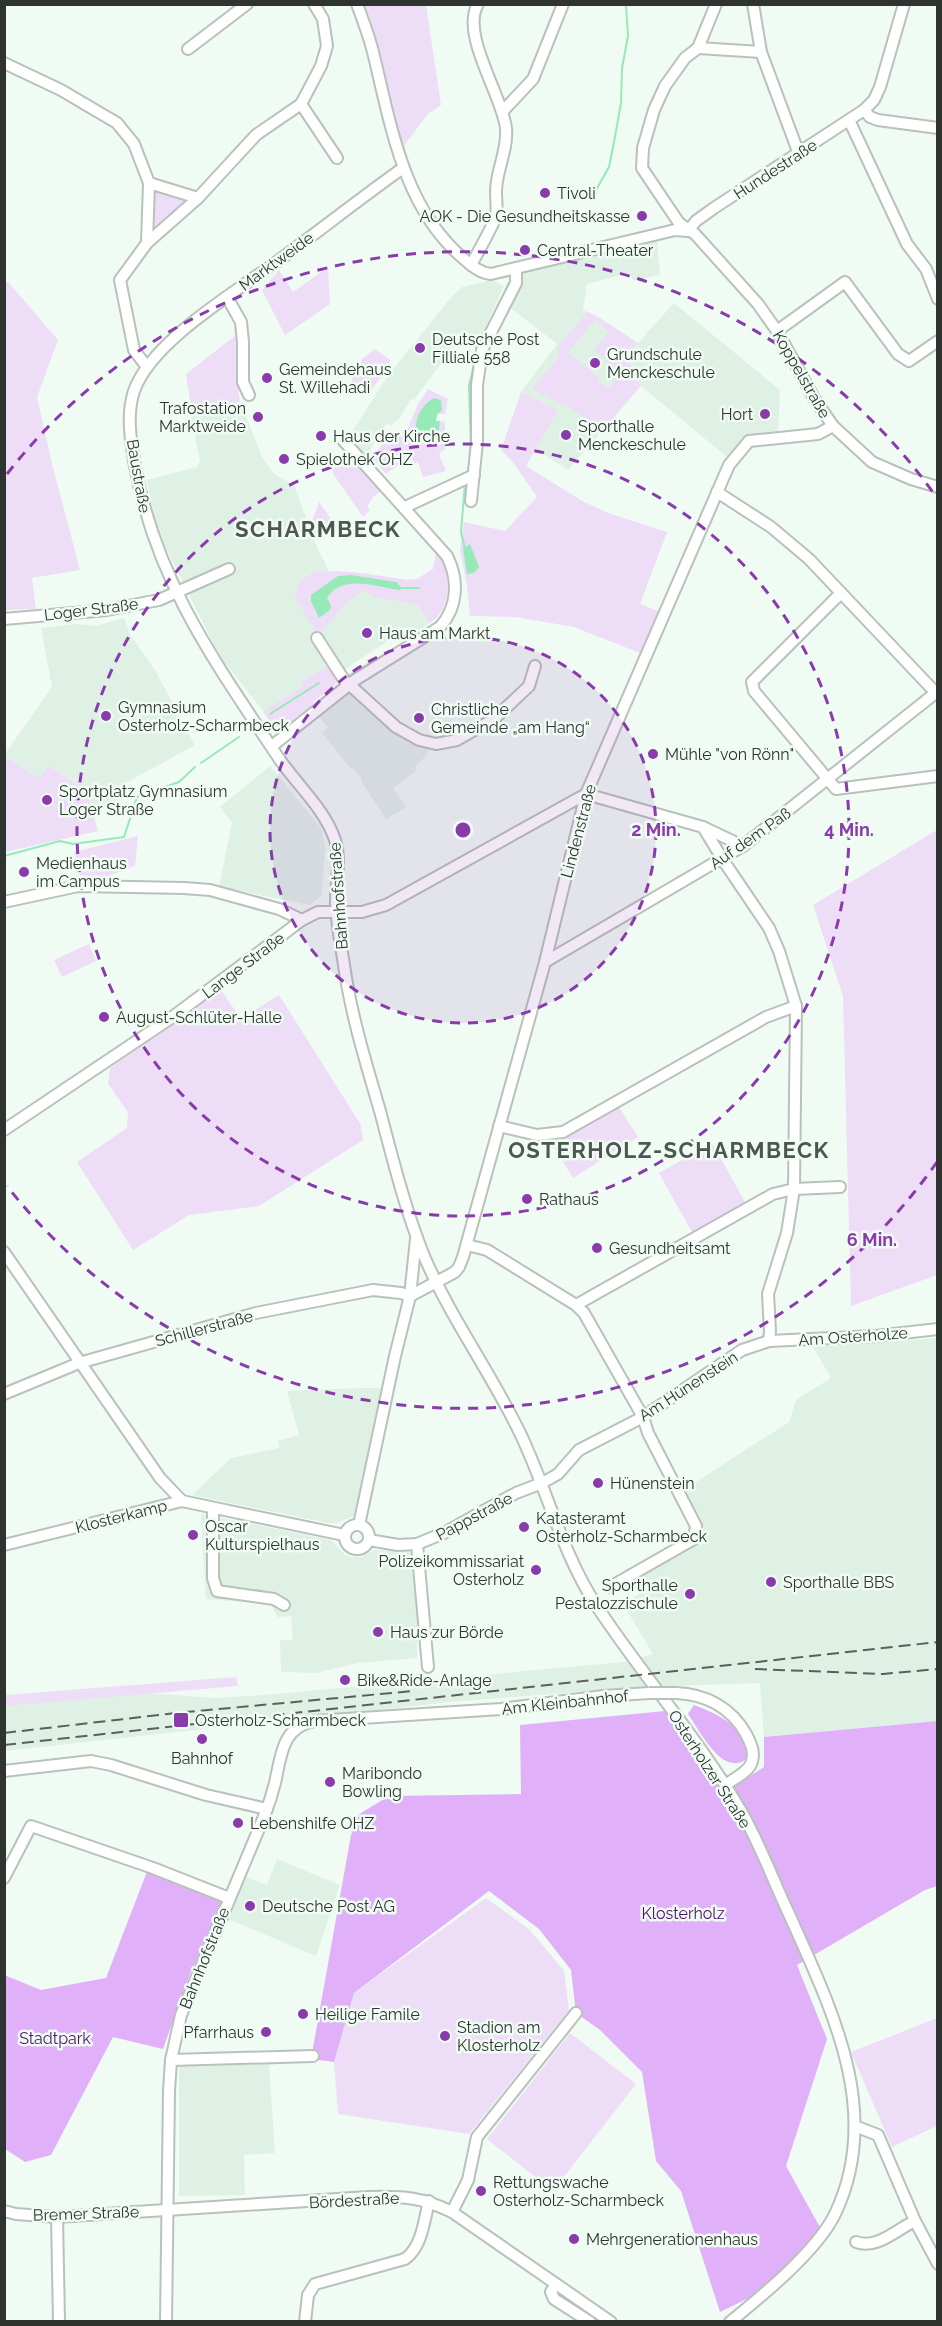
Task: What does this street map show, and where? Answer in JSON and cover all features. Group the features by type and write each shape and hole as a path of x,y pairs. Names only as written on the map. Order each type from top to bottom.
{"street":[{"path":"188,49 248,4"},
{"path":"150,363 134,350 120,280 147,243 198,198 255,135 301,104 321,66 327,46 323,19 314,4"},
{"path":"357,4 372,49 403,168 423,210 441,236 471,265 483,273 491,274 675,230 688,231"},
{"path":"471,265 496,217 497,179 506,143 503,111 479,53 474,29 478,4"},
{"path":"503,111 533,80 563,4"},
{"path":"716,4 698,48 761,52"},
{"path":"753,4 761,52 799,154"},
{"path":"904,4 880,87 874,100 864,110 870,117 878,120 938,128"},
{"name":"Koppelstraße","path":"698,48 686,58 665,86 654,110 643,147 642,168 679,223 695,234 758,304 777,331 814,398 833,426 872,462 911,479 938,487"},
{"path":"4,63 61,90 117,123 140,155 149,183 147,243"},
{"path":"301,104 337,158"},
{"name":"Hundestraße","path":"688,231 696,221 714,208 864,110"},
{"path":"849,120 907,244 926,269 938,299"},
{"name":"Marktweide","path":"150,363 173,339 227,297 403,168"},
{"path":"149,183 198,198"},
{"path":"471,501 469,478 482,350 516,283 516,268"},
{"path":"777,331 845,282 898,354 909,361 935,346"},
{"path":"227,297 241,322 243,382 249,395"},
{"name":"Baustraße","path":"150,363 137,384 132,398 132,444 145,515 176,594"},
{"name":"Lindenstraße","path":"437,1281 459,1267 467,1245 545,962 586,794 729,465 749,441 818,434 833,426"},
{"path":"272,746 349,685 440,627 449,617 454,606 454,574 447,556 342,439"},
{"path":"405,507 469,478"},
{"path":"717,492 771,527 809,560 936,692"},
{"name":"Loger Straße","path":"4,619 107,610 159,600 229,569"},
{"path":"841,593 752,682 754,691 836,789 938,776"},
{"name":"Bahnhofstraße","path":"176,594 203,644 318,809 334,836 338,856 336,911 350,1004 392,1156 417,1235 437,1281"},
{"path":"317,638 349,685 396,727 419,740 436,744 457,740 494,718 529,686 535,666"},
{"name":"Auf dem Paß","path":"545,962 723,860 936,692"},
{"path":"586,794 703,827 743,846"},
{"name":"Lange Straße","path":"4,1130 171,1018 302,920 318,912 362,912 386,905 586,794"},
{"path":"703,827 769,928 779,951 796,1006 794,1189 787,1233 768,1294 769,1341"},
{"path":"4,902 78,886 210,890 279,909 302,920"},
{"path":"499,1126 537,1135 563,1132 766,1017 796,1006"},
{"path":"576,1305 773,1194 794,1189 840,1187"},
{"name":"Bahnhofstraße","path":"359,1525 397,1345 410,1296 417,1235"},
{"path":"467,1245 487,1250 576,1305 596,1332 643,1417 648,1433 696,1526 694,1539 610,1587"},
{"path":"4,1252 160,1478 182,1501"},
{"path":"410,1296 437,1281"},
{"name":"Osterholzer Straße","path":"437,1281 519,1431 571,1558 593,1600 725,1785 744,1816 830,2005 853,2088 857,2127 852,2164 835,2215 829,2225 803,2256 730,2322"},
{"name":"Schillerstraße","path":"4,1394 80,1363 246,1316 373,1290 393,1291 410,1296"},
{"name":"Am Osterholze","path":"769,1341 876,1336 938,1329"},
{"name":"Am Hünenstein","path":"542,1483 558,1474 579,1450 643,1417 742,1350 769,1341"},
{"name":"Pappstraße","path":"369,1540 398,1545 417,1544 444,1533 516,1493 542,1483"},
{"name":"Klosterkamp","path":"4,1545 182,1501 344,1535"},
{"path":"213,1508 213,1578 217,1591 274,1599 284,1605"},
{"path":"359,1525 367,1531 369,1540 362,1548 354,1549 347,1545 344,1535 350,1526 359,1525"},
{"path":"417,1544 428,1667"},
{"name":"Am Kleinbahnhof","path":"303,1723 501,1709 604,1696 649,1693 695,1695 730,1712 741,1725 752,1745 753,1761 747,1770 725,1785"},
{"name":"Bahnhofstraße","path":"166,2322 169,2091 171,2060 181,2015 267,1809 283,1746 294,1730 303,1723"},
{"path":"4,1771 91,1761 111,1765 206,1795 267,1809"},
{"path":"4,1878 31,1826 153,1868 229,1898"},
{"path":"452,2212 468,2180 477,2137 576,2013"},
{"path":"171,2060 313,2056"},
{"path":"857,2127 879,2135 915,2221 938,2264"},
{"name":"Bördestraße","path":"169,2210 369,2197 398,2196 429,2201 452,2212 611,2322"},
{"path":"305,2322 308,2295 315,2284 405,2259 412,2254 417,2246 429,2201"},
{"name":"Bremer Straße","path":"4,2211 57,2217 169,2210"},
{"path":"57,2217 59,2322"},
{"path":"856,2242 864,2245 891,2236 900,2228 915,2221"},
{"path":"556,2284 551,2292 554,2299 590,2322"}],"shaded area":[{"path":"365,5 426,5 441,105 427,115 404,146 376,40"},
{"path":"153,188 188,202 159,228 154,225"},
{"path":"657,239 660,275 633,281 630,273 587,284 583,310 595,315 638,343 674,303 780,390 778,437 749,441 732,461 641,386 568,470 534,448 557,410 521,392 557,344 508,306 526,269"},
{"path":"328,267 330,304 285,335 262,290 279,270 293,292"},
{"path":"492,280 504,286 480,339 464,332 414,400 411,399 399,419 391,426 386,423 364,460 347,440 387,377 453,295 462,287"},
{"path":"8,282 58,340 37,397 80,570 32,578 36,609 5,610 4,284"},
{"path":"587,312 638,343 624,358 635,370 641,385 603,430 568,406 532,389 559,356 558,347","holes":["595,320 609,332 594,350 621,373 608,389 598,380 599,378 568,352"]},
{"path":"236,335 236,372 240,401 192,415 186,374"},
{"path":"375,349 390,360 389,366 370,392 351,381 362,359"},
{"path":"428,389 448,399 445,414 439,414 442,405 434,398 422,408 439,432 440,421 445,422 445,449 439,454 446,471 423,477 418,462 415,463 410,457 386,474 373,459 387,436 408,428 418,404"},
{"path":"521,392 558,410 526,466 584,502 611,514 667,532 640,604 658,611 640,653 574,627 516,617 470,616 460,551 464,522 505,531 537,497 513,462 501,450"},
{"path":"434,398 441,400 442,410 437,415 436,421 440,421 439,432 427,435 416,427 416,423 421,410"},
{"path":"240,401 262,457 274,474 294,485 316,545 329,571 306,575 318,634 349,600 365,589 373,597 418,605 430,623 417,631 408,628 348,667 341,676 301,683 303,687 263,711 212,646 209,635 159,534 154,520 147,480 197,467 200,460 192,415"},
{"path":"351,452 384,489 373,497 367,507 370,510 363,517 332,472 345,454"},
{"path":"319,502 336,526 317,540 310,526"},
{"path":"470,544 479,567 474,573 467,574 463,549"},
{"path":"436,553 443,556 448,583 443,609 430,623 418,605 373,597 365,590 349,600 318,635 295,598 301,581 313,573 339,571 407,580 417,579 433,569"},
{"path":"351,575 396,582 402,588 400,590 360,583 342,586 334,590 327,598 331,606 330,610 319,618 311,601 311,595 338,576"},
{"name":"Gymnasium Osterholz-Scharmbeck","path":"124,618 131,636 155,670 195,745 113,790 116,801 92,809 87,791 49,766 39,779 5,757 5,754 52,687 41,628 76,624 96,626"},
{"path":"332,664 341,676 332,688 280,731 275,730 263,711 302,687 300,683"},
{"path":"351,690 392,731 429,750 415,766 417,770 393,788 406,807 386,819 361,781 362,779 322,733 328,727 318,716"},
{"name":"Sportplatz Gymnasium Loger Straße","path":"5,757 39,778 49,766 87,791 98,831 5,852"},
{"path":"270,766 321,828 325,846 322,895 310,905 219,887 232,822 220,807"},
{"path":"937,830 937,1275 851,1306 843,996 813,905"},
{"path":"138,836 135,866 108,876 104,882 85,883 80,876 74,852"},
{"path":"89,944 96,961 62,977 54,960"},
{"path":"221,990 241,1019 279,995 361,1125 363,1140 259,1206 189,1215 133,1250 77,1162 127,1128 128,1112 108,1084 110,1068"},
{"path":"618,1106 638,1137 573,1178 553,1146"},
{"path":"712,1143 745,1202 692,1232 659,1173"},
{"path":"937,1338 937,1721 764,1737 760,1683 641,1687 450,1702 5,1751 4,1703 146,1693 215,1698 264,1695 623,1662 653,1654 623,1604 642,1592 635,1578 701,1539 699,1522 685,1489 789,1422 796,1400 831,1378 813,1347"},
{"path":"381,1388 354,1516 337,1523 328,1523 192,1495 231,1458 280,1448 278,1441 299,1435 287,1391"},
{"path":"201,1514 331,1540 345,1555 352,1557 361,1557 375,1550 411,1552 418,1556 417,1658 357,1663 316,1673 281,1672 280,1640 293,1640 291,1616 277,1617 271,1604 206,1599"},
{"path":"236,1677 238,1686 5,1706 5,1695"},
{"name":"Deutsche Post AG","path":"277,1859 340,1885 316,1956 226,1918 243,1876 267,1885"},
{"name":"Stadion am Klosterholz","path":"486,1898 530,1930 564,1971 569,2010 469,2134 338,2114 334,2062 354,1993"},
{"path":"937,2018 937,2126 892,2147 851,2052"},
{"path":"570,2033 636,2084 553,2191 487,2139"},
{"path":"269,2064 275,2153 244,2155 245,2195 179,2196 179,2065"}],"green space":[{"path":"694,1705 730,1723 741,1737 748,1758 739,1763 721,1758 706,1741 688,1714"},
{"name":"Klosterholz","path":"665,1711 723,1794 764,1767 764,1737 937,1721 937,1886 925,1890 797,1965 827,2039 786,2166 821,2229 761,2292 720,2312 681,2191 656,2161 642,2072 600,2030 576,2013 571,1970 539,1929 489,1891 354,1993 334,2062 311,2059 351,1835 361,1813 389,1796 521,1794 520,1725"},
{"name":"Stadtpark","path":"148,1869 225,1899 190,1974 163,2049 113,2037 51,2155 25,2162 5,2149 4,1975 41,1990 106,1978"}],"waterway":[{"path":"596,190 609,167 621,103 622,68 628,36 626,4"},
{"path":"486,331 509,283"},
{"path":"471,449 469,386 476,356"},
{"path":"467,475 471,454"},
{"path":"465,484 461,532 465,549"},
{"path":"401,588 419,588"},
{"path":"270,714 319,683"},
{"path":"201,763 239,737"},
{"path":"4,856 60,841 73,844 124,837 137,797 179,782 195,767"}],"railway":[{"path":"4,1745 938,1642"},
{"path":"755,1669 883,1674 938,1669"},
{"path":"4,1733 176,1713 413,1691"}],"place":[{"name":"Tivoli","path":"545,193"},
{"name":"AOK - Die Gesundheitskasse","path":"642,216"},
{"name":"Central-Theater","path":"525,250"},
{"name":"Deutsche Post Filliale 558","path":"420,348"},
{"name":"Grundschule Menckeschule","path":"595,363"},
{"name":"Gemeindehaus St. Willehadi","path":"267,378"},
{"name":"Hort","path":"765,414"},
{"name":"Trafostation Marktweide","path":"258,417"},
{"name":"Sporthalle Menckeschule","path":"566,435"},
{"name":"Haus der Kirche","path":"321,436"},
{"name":"Spielothek OHZ","path":"284,459"},
{"name":"Haus am Markt","path":"367,633"},
{"name":"Gymnasium Osterholz-Scharmbeck","path":"106,716"},
{"name":"Christliche Gemeinde „am Hang“","path":"419,718"},
{"name":"Mühle \"von Rönn\"","path":"653,754"},
{"name":"Sportplatz Gymnasium Loger Straße","path":"47,800"},
{"name":"Medienhaus im Campus","path":"24,872"},
{"name":"August-Schlüter-Halle","path":"104,1017"},
{"name":"Rathaus","path":"527,1199"},
{"name":"Gesundheitsamt","path":"597,1248"},
{"name":"Hünenstein","path":"598,1483"},
{"name":"Katasteramt Osterholz-Scharmbeck","path":"524,1527"},
{"name":"Oscar Kulturspielhaus","path":"193,1535"},
{"name":"Polizeikommissariat Osterholz","path":"536,1570"},
{"name":"Sporthalle BBS","path":"771,1582"},
{"name":"Sporthalle Pestalozzischule","path":"690,1594"},
{"name":"Haus zur Börde","path":"378,1632"},
{"name":"Bike&Ride-Anlage","path":"345,1680"},
{"name":"Osterholz-Scharmbeck","path":"181,1720"},
{"name":"Bahnhof","path":"202,1739"},
{"name":"Maribondo Bowling","path":"330,1782"},
{"name":"Lebenshilfe OHZ","path":"238,1823"},
{"name":"Deutsche Post AG","path":"250,1906"},
{"name":"Heilige Famile","path":"303,2014"},
{"name":"Pfarrhaus","path":"266,2032"},
{"name":"Stadion am Klosterholz","path":"445,2036"},
{"name":"Rettungswache Osterholz-Scharmbeck","path":"481,2191"},
{"name":"Mehrgenerationenhaus","path":"574,2239"}],"district":[{"name":"SCHARMBECK","path":"318,529"},
{"name":"OSTERHOLZ-SCHARMBECK","path":"669,1150"}]}
